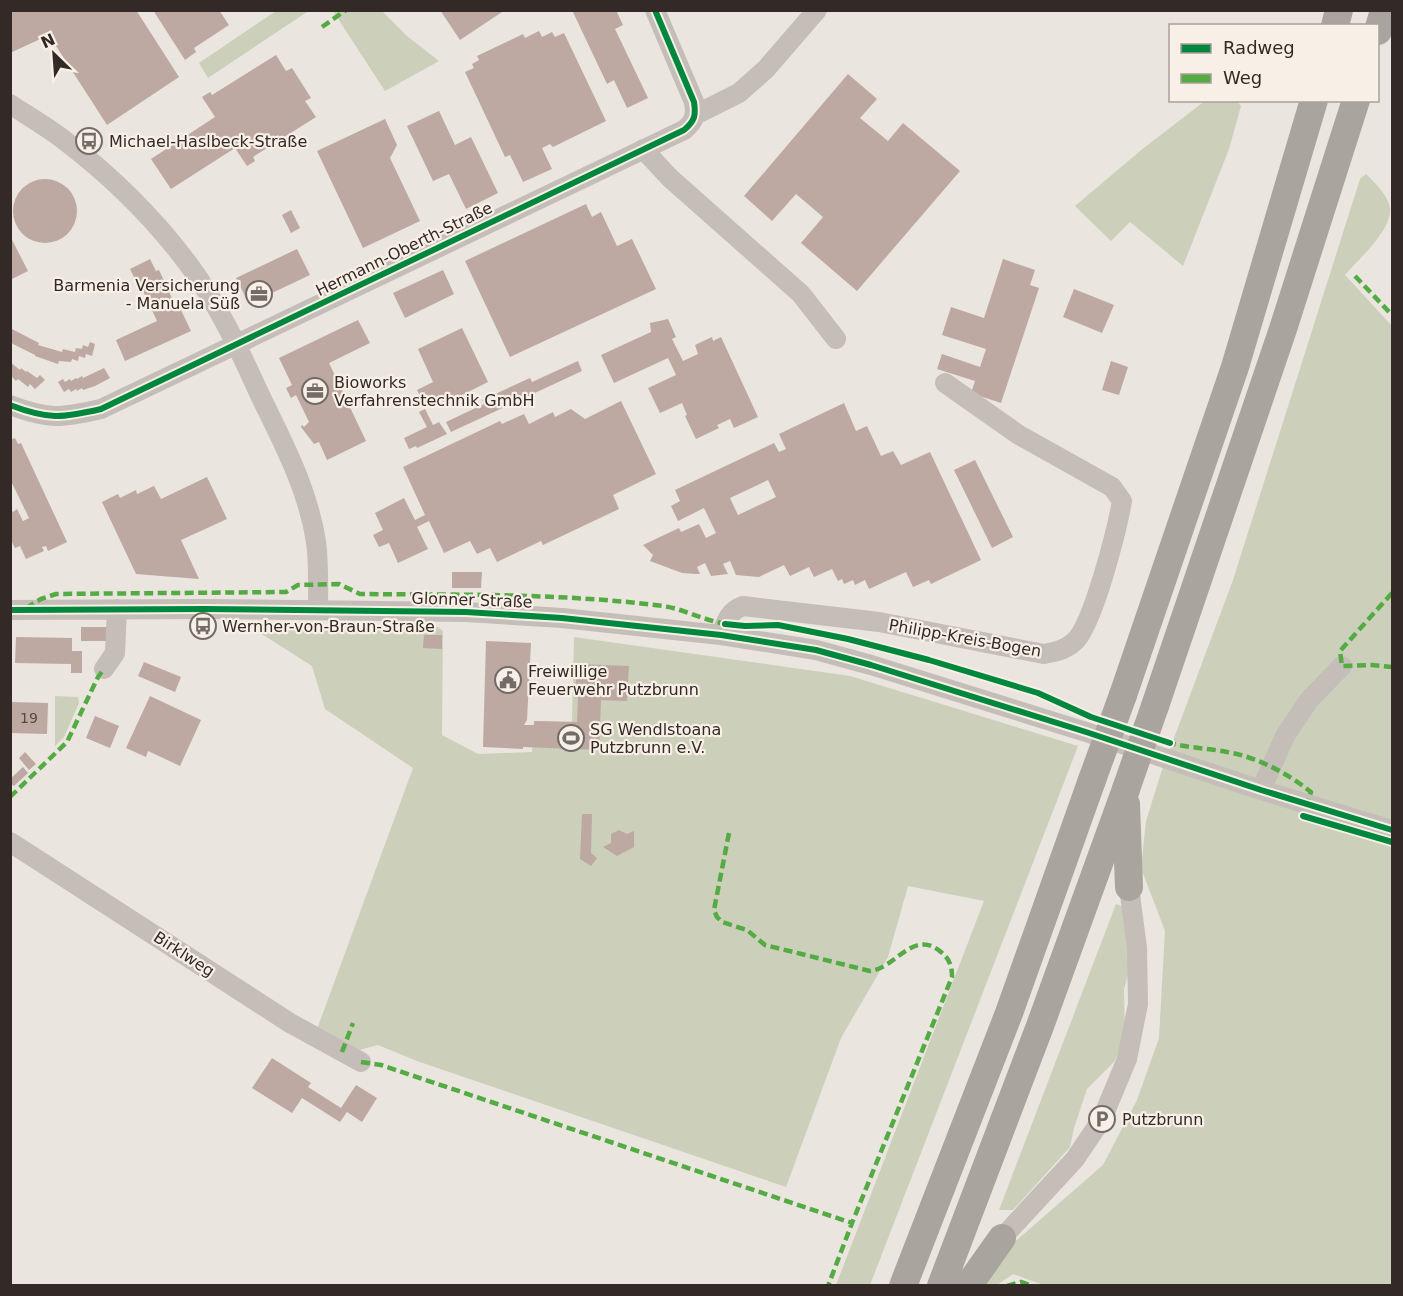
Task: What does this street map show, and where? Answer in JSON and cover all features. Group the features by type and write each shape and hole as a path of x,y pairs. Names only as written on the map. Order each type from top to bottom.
{"highway":[{"path":"1379,25 1384,10"},
{"path":"903,1286 1009,1012 1123,695 1235,367 1313,102"},
{"path":"941,1286 1040,1026 1126,789 1283,329 1355,102"},
{"path":"1126,789 1129,887"},
{"path":"968,1286 1002,1238"}],"street":[{"path":"655,10 694,102 696,115"},
{"name":"Hermann-Oberth-Straße","path":"10,405 48,416 69,417 101,409 684,130 692,123 696,115 739,93 766,69 817,10"},
{"path":"10,104 76,150 128,197 156,226 203,286 237,345 290,457 304,495 316,540 318,610"},
{"path":"643,149 670,178 801,294 836,339"},
{"name":"Philipp-Kreis-Bogen","path":"721,635 729,615 735,609 743,606 879,622 1044,654 1062,650 1075,642 1087,625 1117,530 1122,501 1112,487 1018,435 945,383"},
{"path":"104,669 115,653 117,609"},
{"name":"Glonner Straße","path":"10,610 466,612 562,618 721,635 816,650 926,681 1261,790"},
{"path":"1342,666 1309,700 1285,736 1261,790 1392,831"},
{"name":"Birklweg","path":"10,842 290,1023 361,1062"},
{"path":"1002,1238 1075,1159 1102,1119 1128,1059 1138,1004 1137,948 1129,887"}],"green space":[{"path":"307,10 307,12 208,78 199,63 276,11"},
{"path":"333,11 382,11 407,36 439,61 385,91"},
{"path":"1203,102 1238,102 1241,106 1229,149 1183,266 1130,222 1111,241 1075,206 1140,151"},
{"path":"1366,174 1387,199 1390,209 1389,217 1380,235 1345,275 1392,326 1392,1285 1046,1286 1013,1274 997,1285 979,1286 995,1259 1103,1165 1137,1100 1159,1038 1165,931 1141,868 1146,821 1161,773 1233,580 1360,179"},
{"path":"339,624 438,627 443,631 442,735 478,754 532,752 534,721 572,722 574,637 850,676 1078,746 870,1285 836,1285 984,901 908,886 888,957 841,1038 786,1187 417,1061 378,1045 352,1052 316,1032 413,768 325,709 312,666 257,631"},
{"path":"55,696 78,697 79,703 64,737 55,746"},
{"path":"1116,904 1124,907 1130,968 1124,989 1125,1042 1114,1062 1087,1089 1070,1147 1013,1210 999,1210"}],"building":[{"path":"10,10 136,10 179,77 107,125 49,35 10,53"},
{"path":"153,10 219,10 229,25 194,48 196,52 185,60"},
{"path":"440,10 505,10 460,40"},
{"path":"572,10 616,10 623,25 615,29 648,98 627,108 614,80 607,84"},
{"path":"539,31 542,37 552,32 555,37 564,33 606,121 553,147 550,144 542,148 552,169 523,182 510,155 505,157 465,72 474,68 472,64 479,60 477,56 523,34 525,38"},
{"path":"276,55 286,71 292,68 311,98 305,101 316,117 253,157 255,161 247,166 235,148 171,189 151,159 215,117 202,97 210,92 212,95"},
{"path":"848,74 877,99 860,118 888,141 903,123 960,171 857,291 801,243 823,217 796,194 772,221 744,196"},
{"path":"439,111 455,145 471,137 498,193 466,209 449,174 433,181 407,126"},
{"path":"385,119 397,145 390,158 420,221 363,248 317,151"},
{"path":"45,179 63,185 71,193 77,211 71,229 63,237 45,243 27,237 19,229 13,211 19,193 27,185"},
{"path":"586,204 592,217 601,212 617,246 632,239 656,289 510,357 465,261"},
{"path":"291,210 300,228 291,233 282,215"},
{"path":"10,236 28,271 10,280"},
{"path":"297,249 310,275 249,304 236,278"},
{"path":"150,259 156,271 159,270 178,311 181,310 191,331 125,361 116,340 157,321 139,282 137,283 130,269"},
{"path":"1003,259 1035,270 1030,285 1039,288 1001,403 971,393 975,381 937,369 942,354 980,367 986,349 942,335 951,307 984,318"},
{"path":"443,270 454,294 405,318 393,293"},
{"path":"1074,289 1114,305 1102,333 1063,317"},
{"path":"668,319 676,337 672,339 683,361 698,354 695,345 712,337 713,341 721,337 758,417 734,428 730,419 717,425 719,428 696,439 685,416 687,415 682,403 660,413 648,388 676,375 668,358 614,383 601,355 651,332 650,323"},
{"name":"Bioworks Verfahrenstechnik GmbH","path":"358,320 370,343 329,363 366,441 327,460 319,442 314,444 301,427 309,422 296,395 291,398 286,388 292,385 279,358"},
{"path":"10,328 39,343 38,345 62,352 63,349 75,352 76,348 82,349 83,345 88,347 90,342 95,344 92,356 86,354 85,358 79,356 78,361 72,359 71,362 59,361 58,364 35,356 13,344 10,341"},
{"path":"462,328 488,382 444,404 441,397 425,405 417,390 433,382 418,349"},
{"path":"578,361 582,371 451,432 446,422 484,404 482,400 530,378 532,382"},
{"path":"1111,361 1128,367 1119,395 1102,390"},
{"path":"10,362 20,370 21,368 37,378 40,375 45,380 35,389 30,384 28,387 18,379 16,381 10,378"},
{"path":"104,368 110,378 83,390 82,388 77,391 76,389 71,392 69,389 64,392 58,382 63,379 65,382 82,376 83,378"},
{"path":"621,401 656,474 613,495 619,509 543,545 541,541 497,562 490,548 477,554 470,541 444,553 429,521 417,527 428,549 398,563 389,543 379,547 373,535 383,530 375,513 404,498 415,520 425,515 403,467 500,421 502,424 524,414 529,424 553,412 555,417 571,409 585,419"},
{"path":"844,403 856,431 867,426 881,456 893,451 901,465 930,452 981,560 931,584 929,580 913,587 906,572 869,589 865,580 855,585 853,580 844,584 842,579 838,581 832,569 814,577 809,567 790,576 784,565 759,577 736,575 730,561 723,564 728,574 711,576 705,563 697,567 700,574 696,574 682,573 650,561 653,555 643,545 679,528 681,532 699,524 706,538 716,533 704,508 678,521 671,506 680,501 675,490 774,443 779,452 786,449 779,434","holes":["768,480 776,497 738,515 730,498"]},
{"path":"425,409 433,425 439,422 447,434 417,448 416,446 409,449 404,438 427,427 419,412"},
{"path":"15,438 18,444 21,443 67,542 48,551 46,546 42,547 44,551 26,559 20,546 15,548 10,538 10,507 13,512 17,509 23,521 29,518 10,479 10,440"},
{"path":"975,460 1013,537 992,548 954,470"},
{"path":"207,477 227,519 181,540 199,579 136,574 102,502 118,494 120,498 136,490 137,494 154,486 161,499"},
{"path":"452,572 482,572 481,588 452,588"},
{"path":"81,627 107,627 107,641 81,641"},
{"path":"424,635 442,635 442,649 423,648"},
{"path":"16,637 72,638 72,651 82,651 82,673 71,673 71,664 15,663"},
{"path":"486,641 531,643 527,720 524,725 534,725 534,721 577,722 578,698 575,698 577,664 629,666 627,701 601,700 599,750 483,747"},
{"path":"144,662 181,677 175,692 138,676"},
{"path":"150,696 201,720 180,766 148,751 146,757 126,748"},
{"path":"10,702 48,703 47,734 10,733"},
{"path":"95,716 119,726 110,748 86,738"},
{"path":"25,752 36,764 29,770 19,758"},
{"path":"23,767 28,773 14,786 10,783 10,779"},
{"path":"582,814 592,814 591,853 597,858 591,866 580,859"},
{"path":"619,830 627,834 634,831 634,847 617,856 603,847 611,843 611,834"},
{"path":"272,1058 311,1083 308,1087 341,1108 356,1085 377,1098 362,1122 347,1112 340,1122 302,1098 292,1113 252,1088"}],"marked path":[{"path":"322,27 346,10"},
{"path":"1355,276 1392,315"},
{"path":"26,608 41,599 56,594 286,592 298,585 339,584 360,594 512,596 625,602 663,606 729,624"},
{"path":"1392,593 1340,651 1342,666 1392,667"},
{"path":"10,797 67,742 104,669"},
{"path":"1167,742 1238,754 1271,767 1292,778 1311,792 1305,809"},
{"path":"729,833 714,910 722,922 747,930 765,945 870,971 879,969 904,952 922,945 931,946 941,952 947,957 951,967 952,977 852,1223"},
{"path":"342,1052 353,1023"},
{"path":"361,1062 381,1065 852,1223 828,1286"},
{"path":"1007,1286 1021,1282 1033,1286"}],"cycle path":[{"path":"10,405 35,413 56,416 101,409 684,130 694,118 694,102 655,10"},
{"path":"10,610 204,609 466,612 562,618 721,635 816,650 1086,732 1261,790 1392,830"},
{"path":"725,624 778,625 848,639 929,660 1038,693 1091,717 1170,743"},
{"path":"1303,816 1392,842"}],"place":[{"name":"Michael-Haslbeck-Straße","path":"89,141"},
{"name":"Barmenia Versicherung - Manuela Süß","path":"259,294"},
{"name":"Bioworks Verfahrenstechnik GmbH","path":"315,391"},
{"name":"Wernher-von-Braun-Straße","path":"203,626"},
{"name":"Freiwillige Feuerwehr Putzbrunn","path":"508,680"},
{"name":"SG Wendlstoana Putzbrunn e.V.","path":"571,738"},
{"name":"Putzbrunn","path":"1102,1119"}]}
